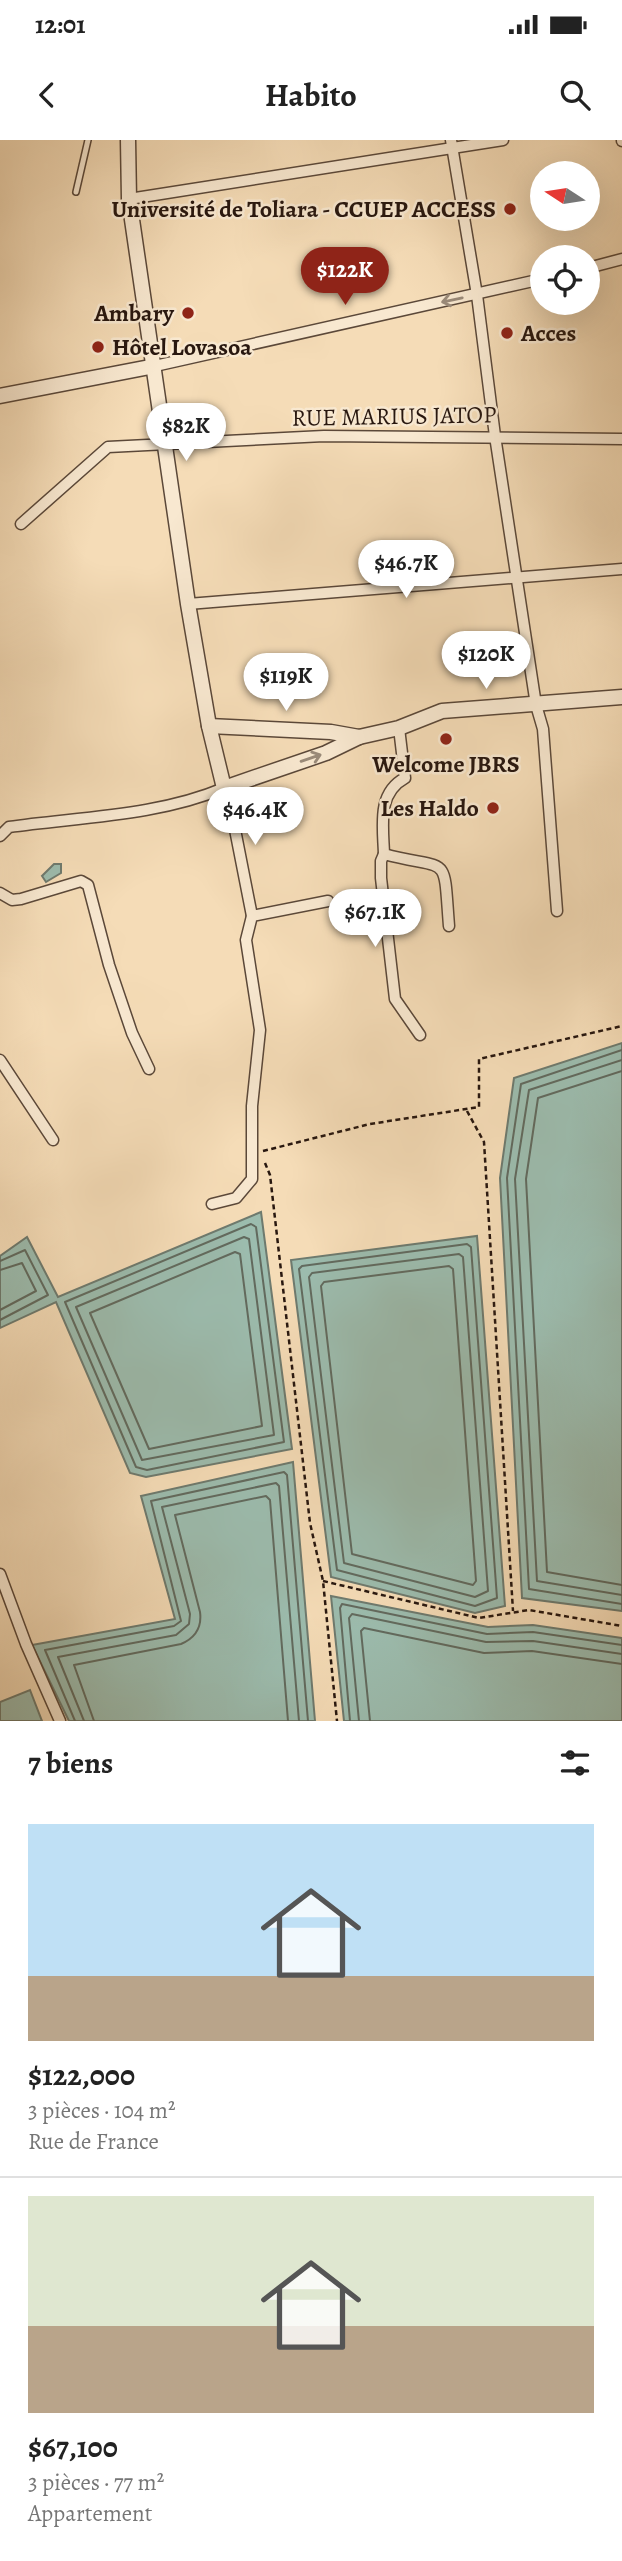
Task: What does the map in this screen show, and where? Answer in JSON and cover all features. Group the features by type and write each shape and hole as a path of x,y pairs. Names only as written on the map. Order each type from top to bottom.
{"street":[{"path":"128,140 130,200 188,604 209,726 230,804 252,916 246,940 260,1030 252,1107 252,1178 236,1198 212,1205"},
{"path":"130,200 452,144 503,140"},
{"path":"452,144 477,295 495,436 536,705 543,729 557,911"},
{"path":"600,265 622,259"},
{"path":"0,396 155,366 530,282"},
{"name":"RUE MARIUS JATOP","path":"21,524 108,447 324,436 622,439"},
{"path":"188,604 518,575 622,569"},
{"path":"0,836 9,827 196,800 326,753 359,737 399,728 442,711 622,697"},
{"path":"209,726 331,732 359,737"},
{"path":"399,728 405,778 392,785 384,803 381,878 394,993 420,1035"},
{"path":"384,854 438,864 445,871 449,926"},
{"path":"0,893 12,900 21,900 81,881 88,885 109,965 132,1033 149,1069"},
{"path":"252,916 328,901"},
{"path":"0,1060 53,1140"},
{"path":"0,1574 26,1644 60,1721"}],"lane":[{"path":"76,192 88,140"}],"path":[{"path":"268,1149 321,1139 370,1124 467,1111 479,1107 479,1059 622,1026"},
{"path":"467,1111 484,1142 513,1611"},
{"path":"259,1152 270,1175 310,1523 323,1581 337,1721"},
{"path":"323,1581 479,1618 529,1610 622,1626"}],"water":[{"path":"54,864 61,864 61,873 46,882 42,876"},
{"path":"622,1043 622,1611 522,1598 500,1178 514,1078"},
{"path":"261,1212 292,1449 146,1477 130,1473 56,1302 0,1328 0,1256 27,1237 58,1297"},
{"path":"477,1236 505,1606 475,1613 331,1577 291,1260"},
{"path":"293,1462 315,1721 69,1721 32,1645 175,1619 141,1496"},
{"path":"331,1596 488,1627 533,1625 622,1638 622,1721 344,1721"},
{"path":"30,1690 42,1721 0,1721 0,1702"}],"place":[{"name":"Université de Toliara - CCUEP ACCESS","path":"510,209"},
{"name":"Ambary","path":"188,313"},
{"name":"Acces","path":"507,333"},
{"name":"Hôtel Lovasoa","path":"98,347"},
{"name":"Welcome JBRS","path":"446,739"},
{"name":"Les Haldo","path":"493,808"}]}
